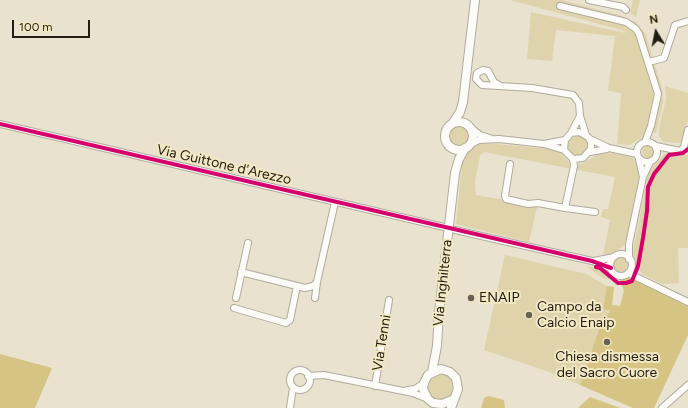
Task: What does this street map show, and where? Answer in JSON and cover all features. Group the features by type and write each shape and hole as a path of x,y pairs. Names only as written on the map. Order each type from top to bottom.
{"main road":[{"name":"Via Inghilterra","path":"455,173 452,148 446,142 445,135 447,128 453,123 460,112 463,102 475,0"},
{"name":"Via Inghilterra","path":"424,383 432,372 438,346 439,313 455,173 458,158 468,146 473,136 463,102"},
{"path":"453,123 461,122 470,127"},
{"path":"452,148 456,149 468,146"},
{"name":"Via Inghilterra","path":"428,399 438,406 448,403 451,404 457,393 458,385 456,378 446,370 441,361 438,346"},
{"path":"432,372 446,370"},
{"path":"424,383 423,389 428,399"}],"street":[{"path":"572,0 572,7"},
{"path":"589,0 623,7 626,10"},
{"path":"560,6 572,7 630,24 642,40 658,94 651,126 651,144 658,154"},
{"path":"649,62 664,58 676,25 688,22"},
{"path":"499,85 573,94 580,103 580,116 591,146 590,152"},
{"path":"564,150 565,140 571,133 580,116"},
{"name":"Via Guittone d'Arezzo","path":"0,124 444,227"},
{"path":"470,127 480,135 491,139"},
{"path":"621,150 651,144 669,150 680,151 683,149 688,130"},
{"path":"571,133 579,132 609,148 621,150 638,157 644,162 650,162"},
{"path":"468,146 479,140 491,139 544,144 564,150 576,159 583,158 590,152 609,148"},
{"path":"544,144 565,140"},
{"path":"638,147 638,157 643,177"},
{"path":"455,230 592,261 611,268 617,275 622,276 629,271 631,264 629,259 629,244 643,177 650,162 654,160 658,154 669,150"},
{"path":"565,208 576,159"},
{"path":"510,164 505,196 506,199 528,204 538,202 594,212"},
{"path":"315,298 317,282 336,202"},
{"path":"236,298 248,243"},
{"path":"592,261 622,255 629,244"},
{"path":"622,255 629,259"},
{"path":"611,268 611,262 614,257"},
{"path":"629,271 688,302"},
{"path":"241,272 305,288 313,286 317,282"},
{"path":"234,308 286,323 290,320 297,286"},
{"name":"Via Tenni","path":"375,386 389,300"},
{"path":"291,405 293,387 290,378 294,372 300,370 309,378"},
{"path":"309,378 324,375 402,391 428,399"},
{"path":"291,405 300,390 307,386 309,378"},
{"path":"402,391 415,389 424,383"},
{"path":"662,408 688,385"},
{"path":"293,387 300,390"}],"shaded area":[{"path":"510,0 561,0 619,15 636,22 645,33 662,88 663,102 656,133 645,132 643,137 629,145 617,144 621,93 608,91 615,36 556,30 552,61 527,59 531,12 625,33 625,31"},
{"path":"633,0 640,0 636,17 630,13"},
{"path":"665,86 688,93 688,119 682,143 664,142 659,137 659,127 666,100"},
{"path":"459,124 463,125 469,131 469,139 463,145 459,146 455,145 449,139 448,135 449,131 455,125"},
{"path":"574,136 582,136 588,142 588,150 582,156 574,156 568,150 568,142"},
{"path":"483,143 553,149 558,151 570,163 582,164 600,153 619,154 633,158 637,163 639,177 625,244 615,253 603,255 610,220 601,217 603,209 608,209 615,177 484,152 480,156 475,181 476,195 528,204 538,203 529,242 456,224 462,164 465,155 476,145"},
{"path":"646,146 650,146 654,152 650,158 646,158 642,154 642,150"},
{"path":"665,154 688,155 688,248 678,248 679,283 662,284 642,274 635,262 633,252 648,174 654,165"},
{"path":"505,255 586,274 607,286 603,309 611,311 592,349 580,385 549,372 484,350"},
{"path":"621,257 628,262 629,265 624,272 621,273 614,268 613,265 618,258"},
{"path":"586,266 606,270 611,276 609,279 603,278"},
{"path":"630,277 688,303 688,335 654,408 633,408 580,385 602,321 611,311 603,309 607,286 614,287 612,305 620,306 624,291 620,280"},
{"path":"0,354 52,368 35,408 0,408"},
{"path":"441,374 450,378 454,387 450,396 441,400 432,396 428,387 432,378"},
{"path":"489,396 504,400 505,408 481,408 484,398"},
{"path":"590,397 620,408 578,408"}],"cycle path":[{"path":"0,124 592,261 611,268"},
{"path":"596,267 600,268 618,283 632,281 638,266 643,238 647,211 648,187 654,174 669,155 683,153 688,149"}],"place":[{"name":"ENAIP","path":"471,298"},
{"name":"Campo da Calcio Enaip","path":"529,315"},
{"name":"Chiesa dismessa del Sacro Cuore","path":"607,342"}]}
